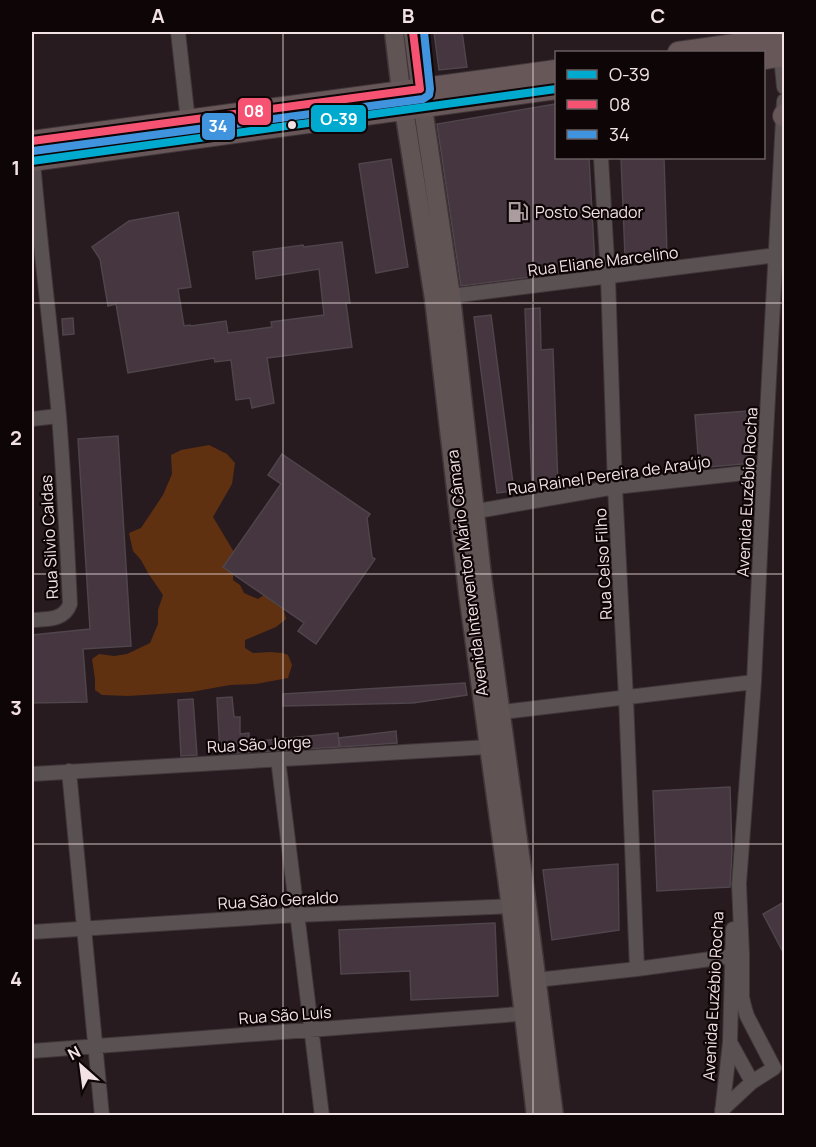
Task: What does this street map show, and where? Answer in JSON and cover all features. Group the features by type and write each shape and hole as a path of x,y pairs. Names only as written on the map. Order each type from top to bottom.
{"main road":[{"name":"Avenida Interventor Mário Câmara","path":"394,32 412,99 443,297 467,513 468,593 493,713 519,906 532,1013 536,1116"},
{"name":"Avenida Interventor Mário Câmara","path":"412,99 413,32"},
{"path":"685,51 784,37"},
{"path":"32,161 412,99 555,70"},
{"path":"32,141 188,121 412,99 555,89"},
{"name":"Avenida Interventor Mário Câmara","path":"493,713 488,747 519,906"},
{"name":"Avenida Interventor Mário Câmara","path":"532,1013 554,1116"}],"street":[{"path":"177,32 188,121"},
{"path":"776,57 784,87"},
{"name":"Avenida Euzébio Rocha","path":"722,1113 737,955 739,884 754,682 784,110"},
{"name":"Rua Celso Filho","path":"601,159 637,969"},
{"name":"Rua Silvio Caldas","path":"32,161 58,416 67,523 70,604 65,612 55,618 32,620"},
{"name":"Rua Eliane Marcelino","path":"443,297 777,255"},
{"path":"32,419 58,416"},
{"name":"Rua Rainel Pereira de Araújo","path":"467,513 615,488 764,471"},
{"path":"493,713 754,682"},
{"name":"Rua São Jorge","path":"32,774 488,747"},
{"path":"278,759 322,1116"},
{"path":"69,771 102,1116"},
{"name":"Rua São Geraldo","path":"32,932 297,915 519,906"},
{"path":"528,981 737,955"},
{"name":"Avenida Euzébio Rocha","path":"722,1113 752,1082 774,1068 747,1016 742,997 737,955"},
{"name":"Rua São Luís","path":"32,1051 532,1013"},
{"path":"730,1042 752,1082"}],"shaded area":[{"path":"209,445 227,454 235,463 232,484 213,517 234,552 233,580 240,585 244,593 258,599 270,591 282,602 286,619 276,627 245,640 245,648 253,653 270,652 288,655 292,665 288,678 191,692 128,696 102,695 95,690 92,659 99,654 114,656 127,654 150,643 158,624 158,610 163,595 133,551 129,533 141,528 163,495 172,474 171,455 181,450"}],"building":[{"path":"434,32 462,32 467,67 439,70"},
{"name":"Posto Senador","path":"555,104 555,159 589,159 595,266 461,286 437,124"},
{"path":"391,159 408,267 376,273 359,164"},
{"path":"621,159 664,159 667,254 625,256"},
{"path":"178,212 191,287 178,289 184,326 226,321 228,333 272,327 271,322 324,315 319,269 256,279 253,252 342,242 350,303 346,303 352,347 267,358 274,403 252,408 250,398 236,400 231,360 215,362 214,358 128,373 116,304 108,306 100,259 92,247 129,221"},
{"path":"540,308 541,350 553,349 558,486 532,488 525,309"},
{"path":"491,315 514,491 497,493 474,317"},
{"path":"73,318 74,334 63,335 62,319"},
{"path":"748,411 752,463 699,468 695,415"},
{"path":"118,436 131,646 83,649 87,702 32,703 32,635 90,629 78,439"},
{"path":"282,454 370,514 367,518 372,557 375,559 316,644 298,631 304,623 223,567 281,484 268,475"},
{"path":"465,683 467,695 413,703 283,706 283,694"},
{"path":"232,697 234,717 240,717 240,734 249,733 249,742 338,733 339,747 220,754 217,698"},
{"path":"193,699 197,755 181,756 178,700"},
{"path":"396,731 397,743 340,747 339,738"},
{"path":"730,787 732,851 730,887 657,891 653,791"},
{"path":"618,864 619,930 552,940 543,870"},
{"path":"784,902 784,954 763,914"},
{"path":"495,923 498,996 411,1000 410,971 341,974 339,930"}],"transit line":[{"name":"08","path":"32,141 420,89 413,32"},
{"name":"34","path":"33,151 423,99 429,95 430,89 424,32"},
{"name":"O-39","path":"32,161 555,89"}],"place":[{"name":"Posto Senador","path":"518,212"}]}
